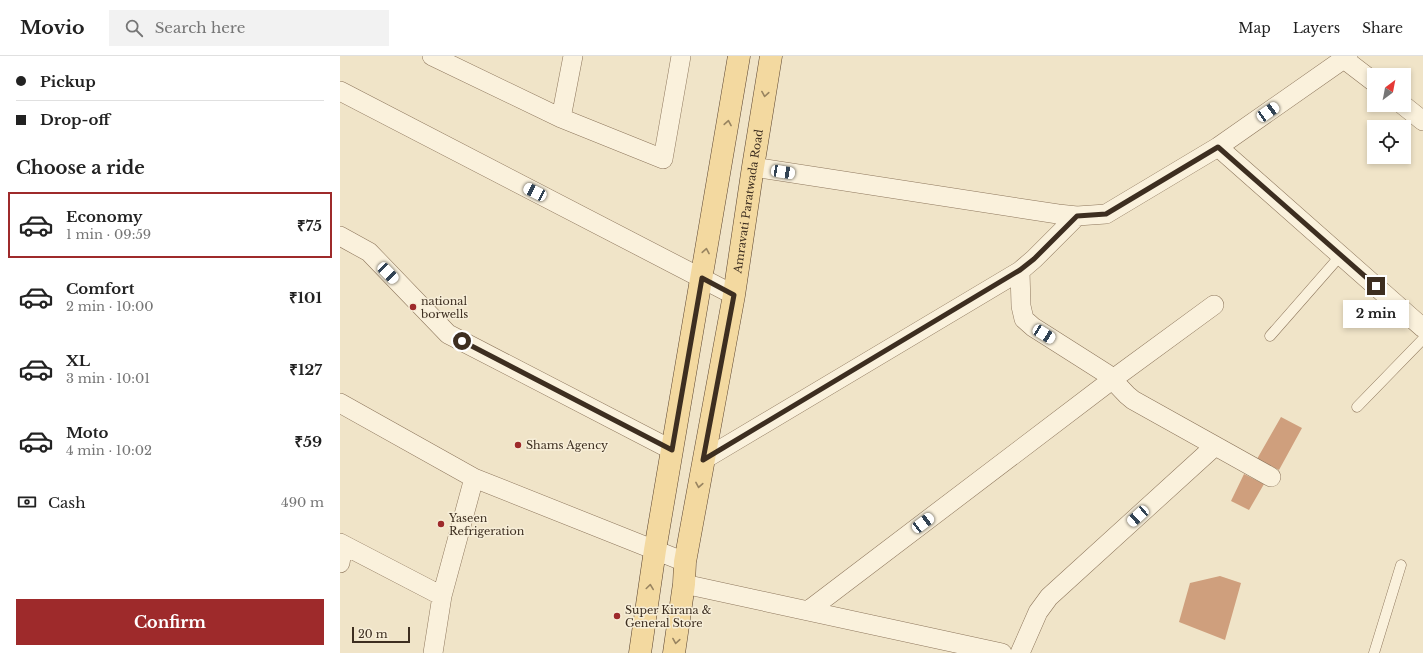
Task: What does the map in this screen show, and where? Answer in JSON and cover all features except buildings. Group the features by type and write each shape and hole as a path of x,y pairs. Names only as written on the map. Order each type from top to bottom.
{"main road":[{"path":"640,653 655,550 739,56"},
{"name":"Amravati Paratwada Road","path":"674,653 684,584 685,562 734,295 771,56"}],"street":[{"path":"432,56 454,61 561,118 663,159 681,56"},
{"path":"561,118 573,56"},
{"path":"753,167 1077,216 1106,214 1218,147 1346,57 1367,76"},
{"path":"340,92 734,295"},
{"path":"1411,111 1423,121"},
{"path":"1218,147 1423,328"},
{"path":"703,460 1020,270 1034,259 1077,216"},
{"path":"340,236 369,252 448,334 672,450"},
{"path":"1020,270 1021,306 1024,319 1033,327 1107,374 1113,379 1121,390 1133,400 1271,477"},
{"path":"809,610 1113,379 1214,305"},
{"path":"340,403 474,478 685,562"},
{"path":"1020,653 1038,612 1049,597 1215,446"},
{"path":"433,653 442,596 474,478"},
{"path":"340,563 341,544 442,596"},
{"path":"684,584 1002,653"}],"lane":[{"path":"1270,336 1341,255"},
{"path":"1357,407 1423,340"},
{"path":"1374,653 1401,565"}],"place":[{"name":"national borwells","path":"413,307"},
{"name":"Shams Agency","path":"518,445"},
{"name":"Yaseen Refrigeration","path":"441,524"},
{"name":"Super Kirana & General Store","path":"617,616"}],"route":[{"path":"462,341 672,450 702,278 734,295 703,460 1020,270 1034,259 1077,216 1106,214 1218,147 1376,286"}]}
